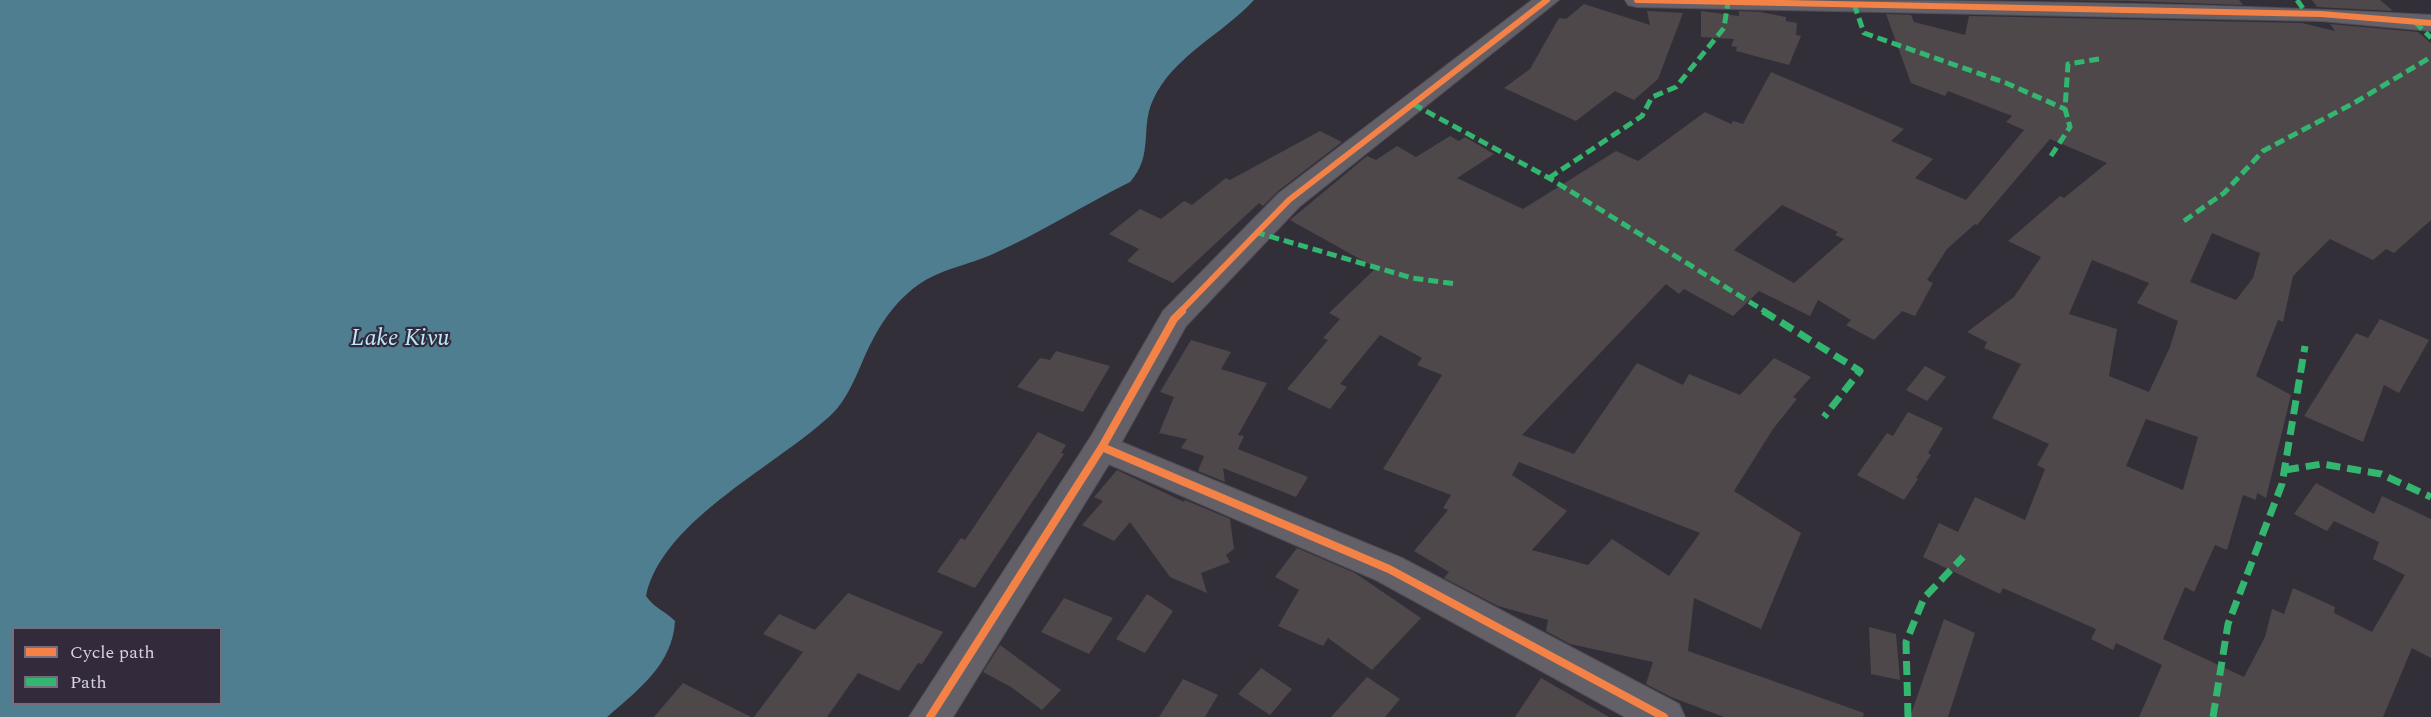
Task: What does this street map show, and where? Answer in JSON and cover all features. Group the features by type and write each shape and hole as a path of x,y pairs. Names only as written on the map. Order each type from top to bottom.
{"street":[{"path":"930,717 1102,447 1174,319 1289,200 1547,0"},
{"path":"1637,0 2320,14 2431,23"},
{"path":"1102,447 1389,570 1664,717"}],"water":[{"name":"Lake Kivu","path":"0,0 1254,0 1186,58 1162,84 1149,110 1142,162 1130,182 1010,246 984,258 945,271 918,285 899,302 884,321 871,342 849,390 834,412 811,432 726,495 675,542 656,568 646,596 652,604 675,621 668,650 661,663 642,686 607,717 0,717"}],"building":[{"path":"2049,0 2239,0 2243,5 2129,1"},
{"path":"2312,0 2380,0 2393,11 2317,7"},
{"path":"1584,4 1650,25 1647,11 1683,13 1658,79 1634,100 1615,91 1576,121 1504,88 1530,69 1559,18 1566,19"},
{"path":"1701,11 1739,16 1739,11 1760,12 1786,17 1786,21 1797,23 1796,35 1801,36 1789,65 1736,51 1737,47 1731,46 1734,39 1701,37"},
{"path":"1886,14 1911,15 1914,22 1965,35 1969,16 2302,23 2335,31 2330,24 2418,32 2431,43 2431,220 2394,253 2386,249 2373,260 2330,239 2293,276 2283,322 2278,320 2256,376 2291,395 2266,498 2257,493 2256,500 2243,495 2227,550 2215,545 2194,592 2185,587 2163,639 2244,677 2265,637 2272,609 2284,614 2293,588 2335,607 2334,613 2372,632 2405,575 2373,559 2379,542 2334,521 2327,531 2294,514 2316,483 2374,514 2382,496 2431,519 2431,658 2412,648 2383,717 2139,717 2162,665 2116,643 2113,650 2091,639 2096,629 2003,588 2000,594 1923,557 1939,523 1958,532 1975,497 2025,520 2045,469 2037,465 2049,444 1992,418 2021,364 1984,348 1987,342 1967,332 2014,297 2041,257 2008,241 2060,196 2064,198 2107,163 2050,139 1977,225 1975,224 1947,249 1927,280 1933,283 1915,316 1902,311 1874,340 1846,325 1851,320 1818,300 1810,316 1759,291 1733,316 1684,289 1679,294 1666,284 1522,435 1574,454 1637,363 1683,385 1689,374 1740,395 1774,358 1811,377 1793,397 1797,399 1773,429 1734,491 1801,533 1761,629 1694,598 1688,651 1864,713 1863,717 1724,717 1671,697 1646,684 1653,662 1570,644 1546,631 1548,620 1498,606 1444,578 1449,572 1414,551 1448,510 1443,508 1451,495 1383,469 1442,375 1417,365 1422,358 1380,335 1340,384 1347,387 1330,409 1287,389 1328,340 1323,338 1340,319 1329,313 1376,268 1290,220 1367,156 1376,160 1397,146 1416,157 1450,136 1459,141 1465,137 1494,154 1457,178 1523,209 1616,151 1638,161 1705,112 1731,124 1733,121 1743,124 1771,72 1904,129 1891,141 1933,159 1915,178 1966,200 2024,130 2006,122 2012,116 1948,91 1945,96 1911,83","holes":["1782,205 1838,232 1835,235 1844,239 1794,283 1734,250","2212,233 2260,253 2253,278 2236,300 2190,282","2092,260 2149,283 2137,303 2178,321 2170,347 2149,392 2109,376 2117,329 2069,314","2146,419 2198,437 2183,490 2126,466","1519,462 1700,533 1669,576 1612,539 1588,565 1532,550 1567,511 1512,475"]},
{"path":"1320,131 1342,142 1278,191 1263,206 1259,203 1173,283 1127,261 1139,249 1109,234 1140,209 1161,219 1184,201 1192,205 1226,178 1230,180"},
{"path":"2380,319 2429,340 2399,393 2384,385 2363,442 2304,416 2356,333 2368,338"},
{"path":"1191,340 1231,352 1221,369 1267,383 1238,435 1244,436 1238,449 1308,477 1296,497 1223,468 1225,482 1198,471 1204,456 1181,448 1187,439 1159,433 1174,397 1160,392"},
{"path":"1056,351 1110,366 1083,412 1017,387 1040,358 1050,360"},
{"path":"1925,366 1946,377 1927,401 1906,390"},
{"path":"1908,412 1943,428 1928,453 1931,455 1916,478 1918,479 1904,500 1857,475 1887,433 1893,436"},
{"path":"1038,432 1066,445 1061,453 1064,454 975,588 937,572 961,538 965,540"},
{"path":"1117,470 1184,502 1185,500 1230,519 1234,549 1226,555 1230,562 1201,573 1207,593 1170,577 1130,522 1114,541 1082,525 1103,501 1094,497"},
{"path":"1297,548 1355,573 1421,618 1372,670 1328,638 1323,646 1278,626 1299,590 1275,577"},
{"path":"848,593 943,632 922,664 918,663 899,691 858,673 827,717 754,717 803,652 763,634 779,614 815,630"},
{"path":"1147,594 1173,611 1145,653 1116,639"},
{"path":"1064,598 1113,618 1089,654 1041,632"},
{"path":"1944,619 1975,633 1948,717 1910,717"},
{"path":"1869,627 1896,634 1900,680 1871,674"},
{"path":"1000,645 1061,690 1042,710 1011,687 983,672"},
{"path":"1261,668 1292,689 1270,715 1238,694"},
{"path":"1367,677 1400,699 1385,717 1331,717"},
{"path":"1541,678 1609,717 1515,717"},
{"path":"1183,679 1218,695 1205,717 1159,717"},
{"path":"683,683 751,717 654,717"}],"marked path":[{"path":"2297,0 2307,14"},
{"path":"1549,178 1642,116 1652,97 1676,87 1724,28 1728,2"},
{"path":"1854,4 1864,33 2006,83 2065,109"},
{"path":"2415,22 2431,38"},
{"path":"2184,221 2224,193 2263,151 2354,103 2431,57"},
{"path":"2051,156 2070,127 2065,109 2068,64 2099,59"},
{"path":"1413,104 1549,178 1860,371 1824,417"},
{"path":"1255,232 1412,278 1456,284"},
{"path":"2213,717 2228,624 2282,484 2305,346"},
{"path":"2285,470 2322,464 2381,474 2431,497"},
{"path":"1908,717 1906,642 1924,598 1963,557"}],"cycle path":[{"path":"930,717 1102,447 1174,319 1289,200 1547,0"},
{"path":"1637,0 2321,14 2431,23"},
{"path":"1102,447 1389,569 1664,717"}]}
